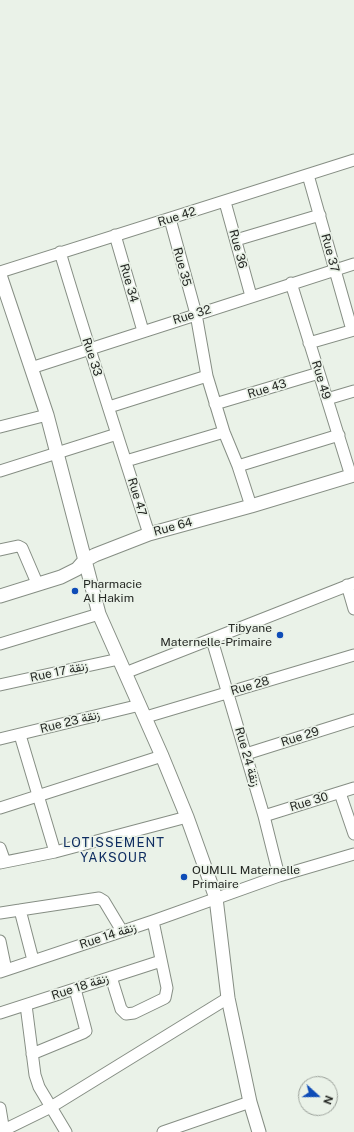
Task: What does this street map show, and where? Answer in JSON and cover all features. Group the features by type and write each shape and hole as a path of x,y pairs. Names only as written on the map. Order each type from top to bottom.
{"street":[{"name":"Rue 42","path":"0,272 354,160"},
{"name":"Rue 37","path":"308,175 334,270 353,330"},
{"name":"Rue 36","path":"225,202 251,296"},
{"path":"236,240 320,215"},
{"name":"Rue 35","path":"170,219 196,314 207,376 224,432 238,466 251,506"},
{"name":"Rue 34","path":"115,235 143,331"},
{"name":"Rue 33","path":"60,252 89,349 126,461"},
{"name":"Rue 32","path":"31,368 291,283 354,264"},
{"path":"0,275 47,414 84,561 100,614 125,673 146,717 187,817 216,898 228,998 250,1102 259,1132"},
{"name":"Rue 49","path":"291,283 352,475"},
{"path":"309,343 353,330"},
{"name":"Rue 43","path":"215,404 319,373"},
{"path":"109,407 207,376"},
{"path":"327,399 354,391"},
{"path":"0,427 47,414"},
{"path":"126,461 224,432"},
{"path":"0,471 56,452 117,434"},
{"path":"238,466 339,435"},
{"name":"Rue 47","path":"126,461 148,534"},
{"name":"Rue 64","path":"0,596 70,573 77,569 84,561 106,550 148,534 251,506 352,475"},
{"path":"0,550 18,546 22,548 25,551 37,583"},
{"path":"125,673 212,640 350,584 354,610"},
{"path":"0,644 100,614"},
{"name":"Rue 24 زنقة","path":"212,640 264,816 279,876"},
{"name":"Rue 28","path":"146,717 354,655"},
{"name":"Rue 17 زنقة","path":"0,686 119,659"},
{"name":"Rue 23 زنقة","path":"0,739 140,705"},
{"name":"Rue 29","path":"246,754 354,720"},
{"path":"20,735 55,852"},
{"path":"0,808 162,756"},
{"name":"Rue 30","path":"264,816 354,788"},
{"path":"340,793 354,834"},
{"path":"0,848 3,862 55,852 187,817"},
{"name":"Rue 14 زنقة","path":"3,971 122,932 279,876 354,854"},
{"path":"0,912 99,898 104,901 122,932"},
{"path":"20,910 33,960"},
{"path":"111,977 124,1012 134,1014 166,995 167,988 153,921"},
{"path":"0,941 3,971"},
{"name":"Rue 18 زنقة","path":"0,1012 161,961"},
{"path":"32,1054 83,1034 86,1031 75,989"},
{"path":"0,1109 3,1131 51,1107 228,998"},
{"path":"26,1005 32,1054 39,1087 66,1132"},
{"path":"169,1131 250,1102"}],"place":[{"name":"Pharmacie Al Hakim","path":"75,591"},
{"name":"Tibyane Maternelle-Primaire","path":"280,635"},
{"name":"OUMLIL Maternelle Primaire","path":"184,877"}],"district":[{"name":"LOTISSEMENT YAKSOUR","path":"114,850"}]}
